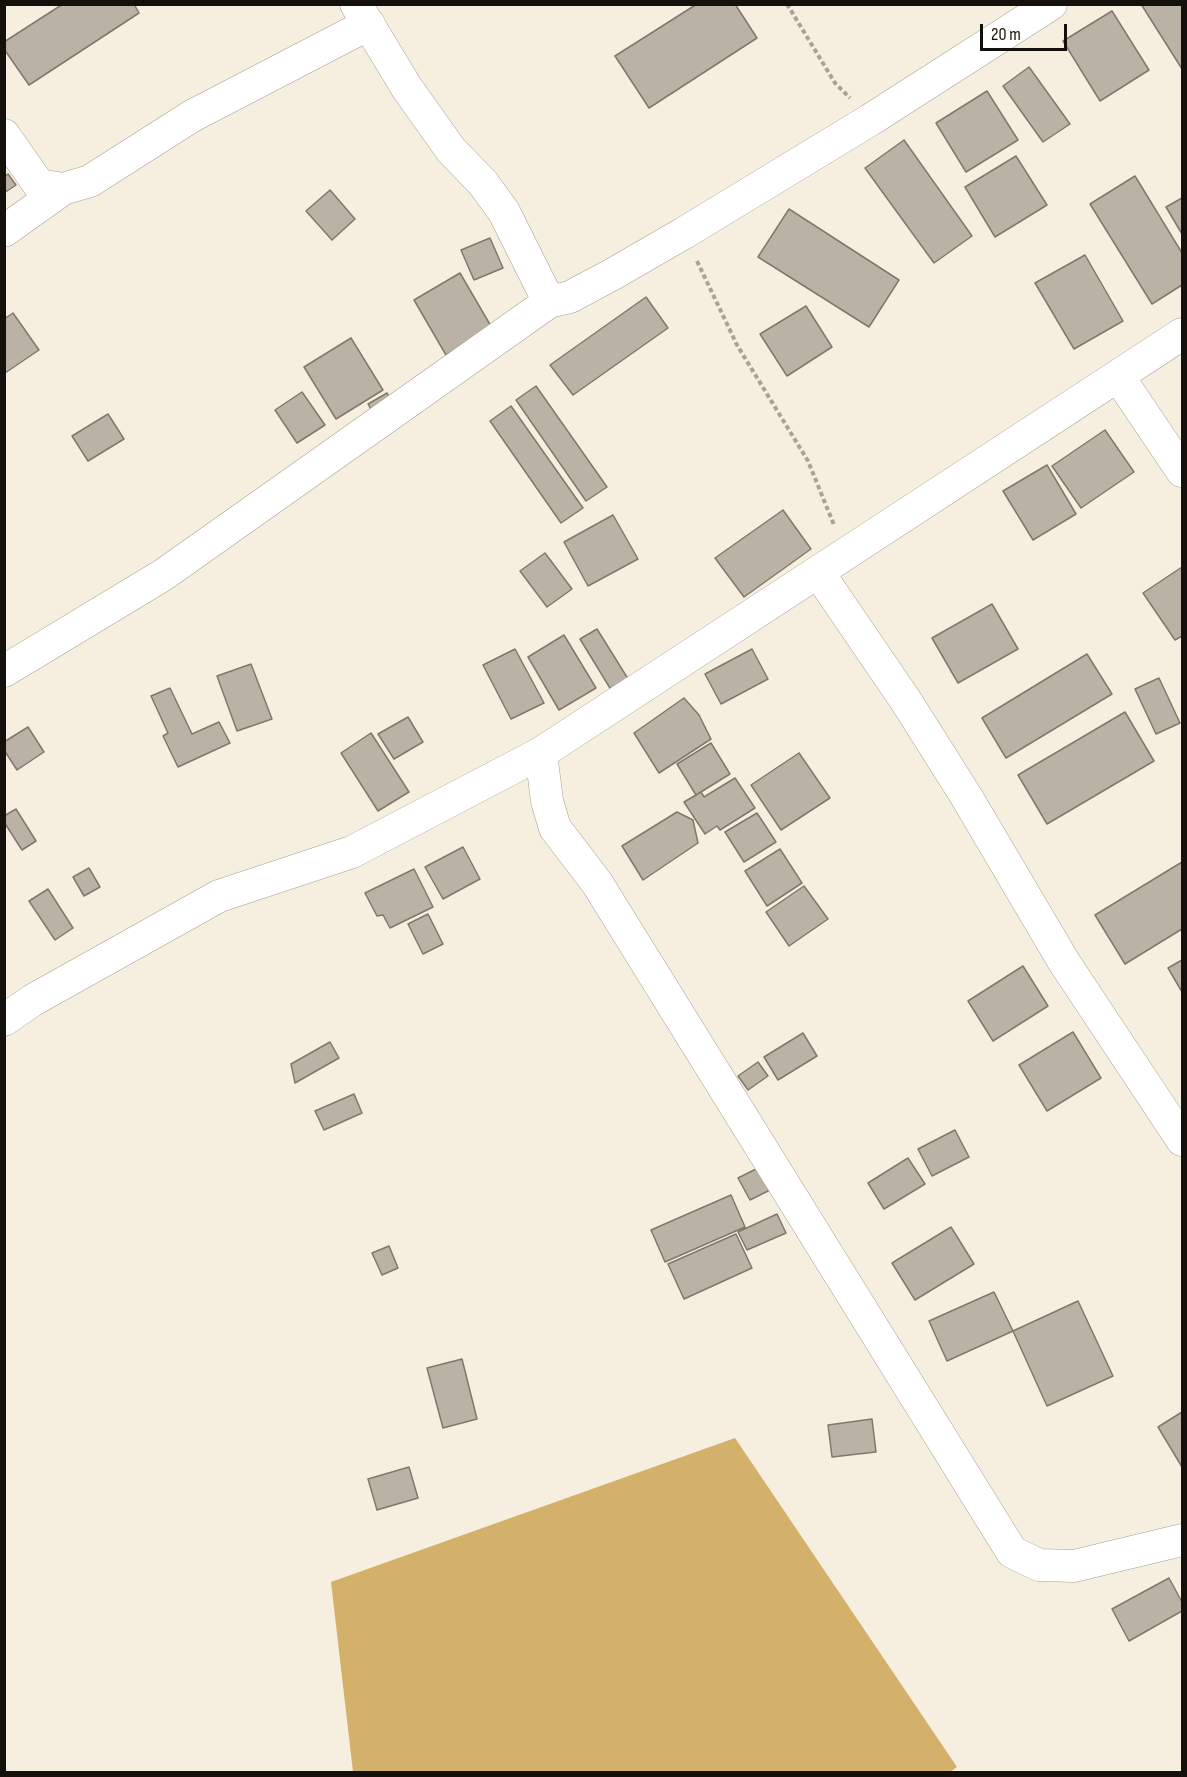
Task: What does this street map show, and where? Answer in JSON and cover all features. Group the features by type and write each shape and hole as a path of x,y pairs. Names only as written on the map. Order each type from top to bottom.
{"street":[{"path":"4,672 163,575 549,302 570,297 684,233 870,120 1051,4"},
{"path":"4,231 63,189 90,181 192,116 362,14 407,88 452,150 483,183 504,212 549,302"},
{"path":"4,135 39,185 63,189"},
{"path":"4,1020 33,1000 219,897 352,852 541,753 1182,334"},
{"path":"1118,376 1182,471"},
{"path":"818,572 906,701 966,796 1064,962 1182,1140"},
{"path":"541,753 547,801 555,828 597,883 1012,1552 1039,1565 1074,1566 1182,1540"}],"path":[{"path":"787,4 835,83 870,120"},
{"path":"684,233 737,345 808,461 849,553"}],"shaded area":[{"path":"735,1438 957,1767 950,1772 353,1772 331,1582"}],"building":[{"path":"63,4 134,4 139,13 29,85 4,49 4,42"},
{"path":"697,4 735,4 757,38 649,108 615,56"},
{"path":"1141,4 1182,4 1182,69"},
{"path":"1112,11 1149,70 1100,101 1063,41"},
{"path":"1029,67 1070,124 1043,142 1003,86"},
{"path":"987,91 1018,140 966,172 936,123"},
{"path":"904,140 972,236 934,263 865,168"},
{"path":"1016,156 1047,205 995,237 965,187"},
{"path":"8,174 16,185 4,193 4,177"},
{"path":"1135,176 1182,253 1182,285 1152,304 1090,204"},
{"path":"330,190 355,219 332,240 306,211"},
{"path":"1182,198 1182,234 1166,207"},
{"path":"789,209 899,280 869,327 758,257"},
{"path":"490,238 503,268 474,280 461,250"},
{"path":"1085,255 1123,321 1074,349 1035,283"},
{"path":"460,273 492,328 446,355 414,300"},
{"path":"646,297 668,328 573,395 550,365"},
{"path":"806,306 832,347 787,376 760,334"},
{"path":"13,313 39,350 5,373 4,319"},
{"path":"351,338 383,390 336,419 304,367"},
{"path":"536,386 607,487 586,501 516,400"},
{"path":"302,392 325,425 297,443 275,410"},
{"path":"387,393 396,409 377,420 368,404"},
{"path":"511,406 583,508 561,523 490,421"},
{"path":"108,414 124,439 88,461 72,436"},
{"path":"1105,430 1134,472 1081,508 1052,466"},
{"path":"1047,465 1076,514 1033,540 1003,491"},
{"path":"783,510 811,549 744,597 715,558"},
{"path":"613,515 638,559 588,586 564,542"},
{"path":"545,553 572,589 547,607 520,571"},
{"path":"1182,567 1182,636 1175,640 1143,593"},
{"path":"992,604 1018,649 958,683 932,638"},
{"path":"597,629 630,682 613,693 580,639"},
{"path":"564,635 596,688 559,710 528,657"},
{"path":"515,649 544,703 511,719 483,665"},
{"path":"752,649 768,679 721,704 705,674"},
{"path":"1087,654 1112,694 1006,758 982,718"},
{"path":"251,664 272,719 237,731 217,676"},
{"path":"1159,678 1180,723 1156,734 1135,689"},
{"path":"170,688 192,734 219,722 230,743 178,767 163,736 168,733 151,696"},
{"path":"684,698 699,715 711,739 659,773 634,733"},
{"path":"1125,712 1154,761 1047,824 1018,775"},
{"path":"408,717 423,742 394,759 378,734"},
{"path":"28,727 44,752 17,770 4,750 4,742"},
{"path":"371,733 409,792 378,811 341,753"},
{"path":"711,743 730,774 696,795 677,764"},
{"path":"799,753 830,798 781,830 751,785"},
{"path":"735,778 755,808 720,830 717,826 705,834 684,802 701,792 704,797"},
{"path":"16,809 36,841 22,850 4,822 4,816"},
{"path":"677,812 693,820 698,843 643,880 622,846"},
{"path":"757,813 776,842 744,862 725,832"},
{"path":"463,847 480,879 443,899 425,867"},
{"path":"780,849 802,883 767,906 745,871"},
{"path":"1182,862 1182,929 1125,964 1095,915"},
{"path":"89,868 100,887 84,896 73,877"},
{"path":"414,869 433,907 390,928 383,915 377,916 365,893"},
{"path":"804,886 828,919 789,946 766,912"},
{"path":"48,889 73,928 55,940 29,901"},
{"path":"428,914 443,944 423,954 408,924"},
{"path":"1182,960 1182,992 1168,968"},
{"path":"1023,966 1048,1006 993,1041 968,1001"},
{"path":"1073,1032 1101,1078 1047,1111 1019,1065"},
{"path":"803,1033 817,1056 778,1080 764,1057"},
{"path":"330,1042 339,1058 295,1083 291,1064"},
{"path":"758,1062 768,1076 748,1090 738,1076"},
{"path":"354,1094 362,1113 324,1130 315,1111"},
{"path":"955,1130 969,1157 932,1176 918,1149"},
{"path":"908,1158 925,1184 884,1209 868,1183"},
{"path":"760,1167 772,1189 750,1200 738,1178"},
{"path":"731,1195 745,1227 665,1262 651,1230"},
{"path":"777,1214 786,1233 747,1250 738,1232"},
{"path":"951,1227 974,1264 915,1300 892,1263"},
{"path":"736,1234 752,1268 684,1299 668,1264"},
{"path":"389,1246 398,1268 382,1275 372,1253"},
{"path":"994,1292 1013,1331 947,1361 929,1321"},
{"path":"1078,1301 1113,1376 1047,1406 1013,1331"},
{"path":"462,1359 477,1419 443,1428 427,1368"},
{"path":"1182,1412 1182,1467 1158,1427"},
{"path":"872,1419 876,1452 832,1457 828,1425"},
{"path":"409,1467 418,1498 377,1510 368,1479"},
{"path":"1169,1578 1182,1602 1182,1611 1129,1641 1112,1609"}]}
